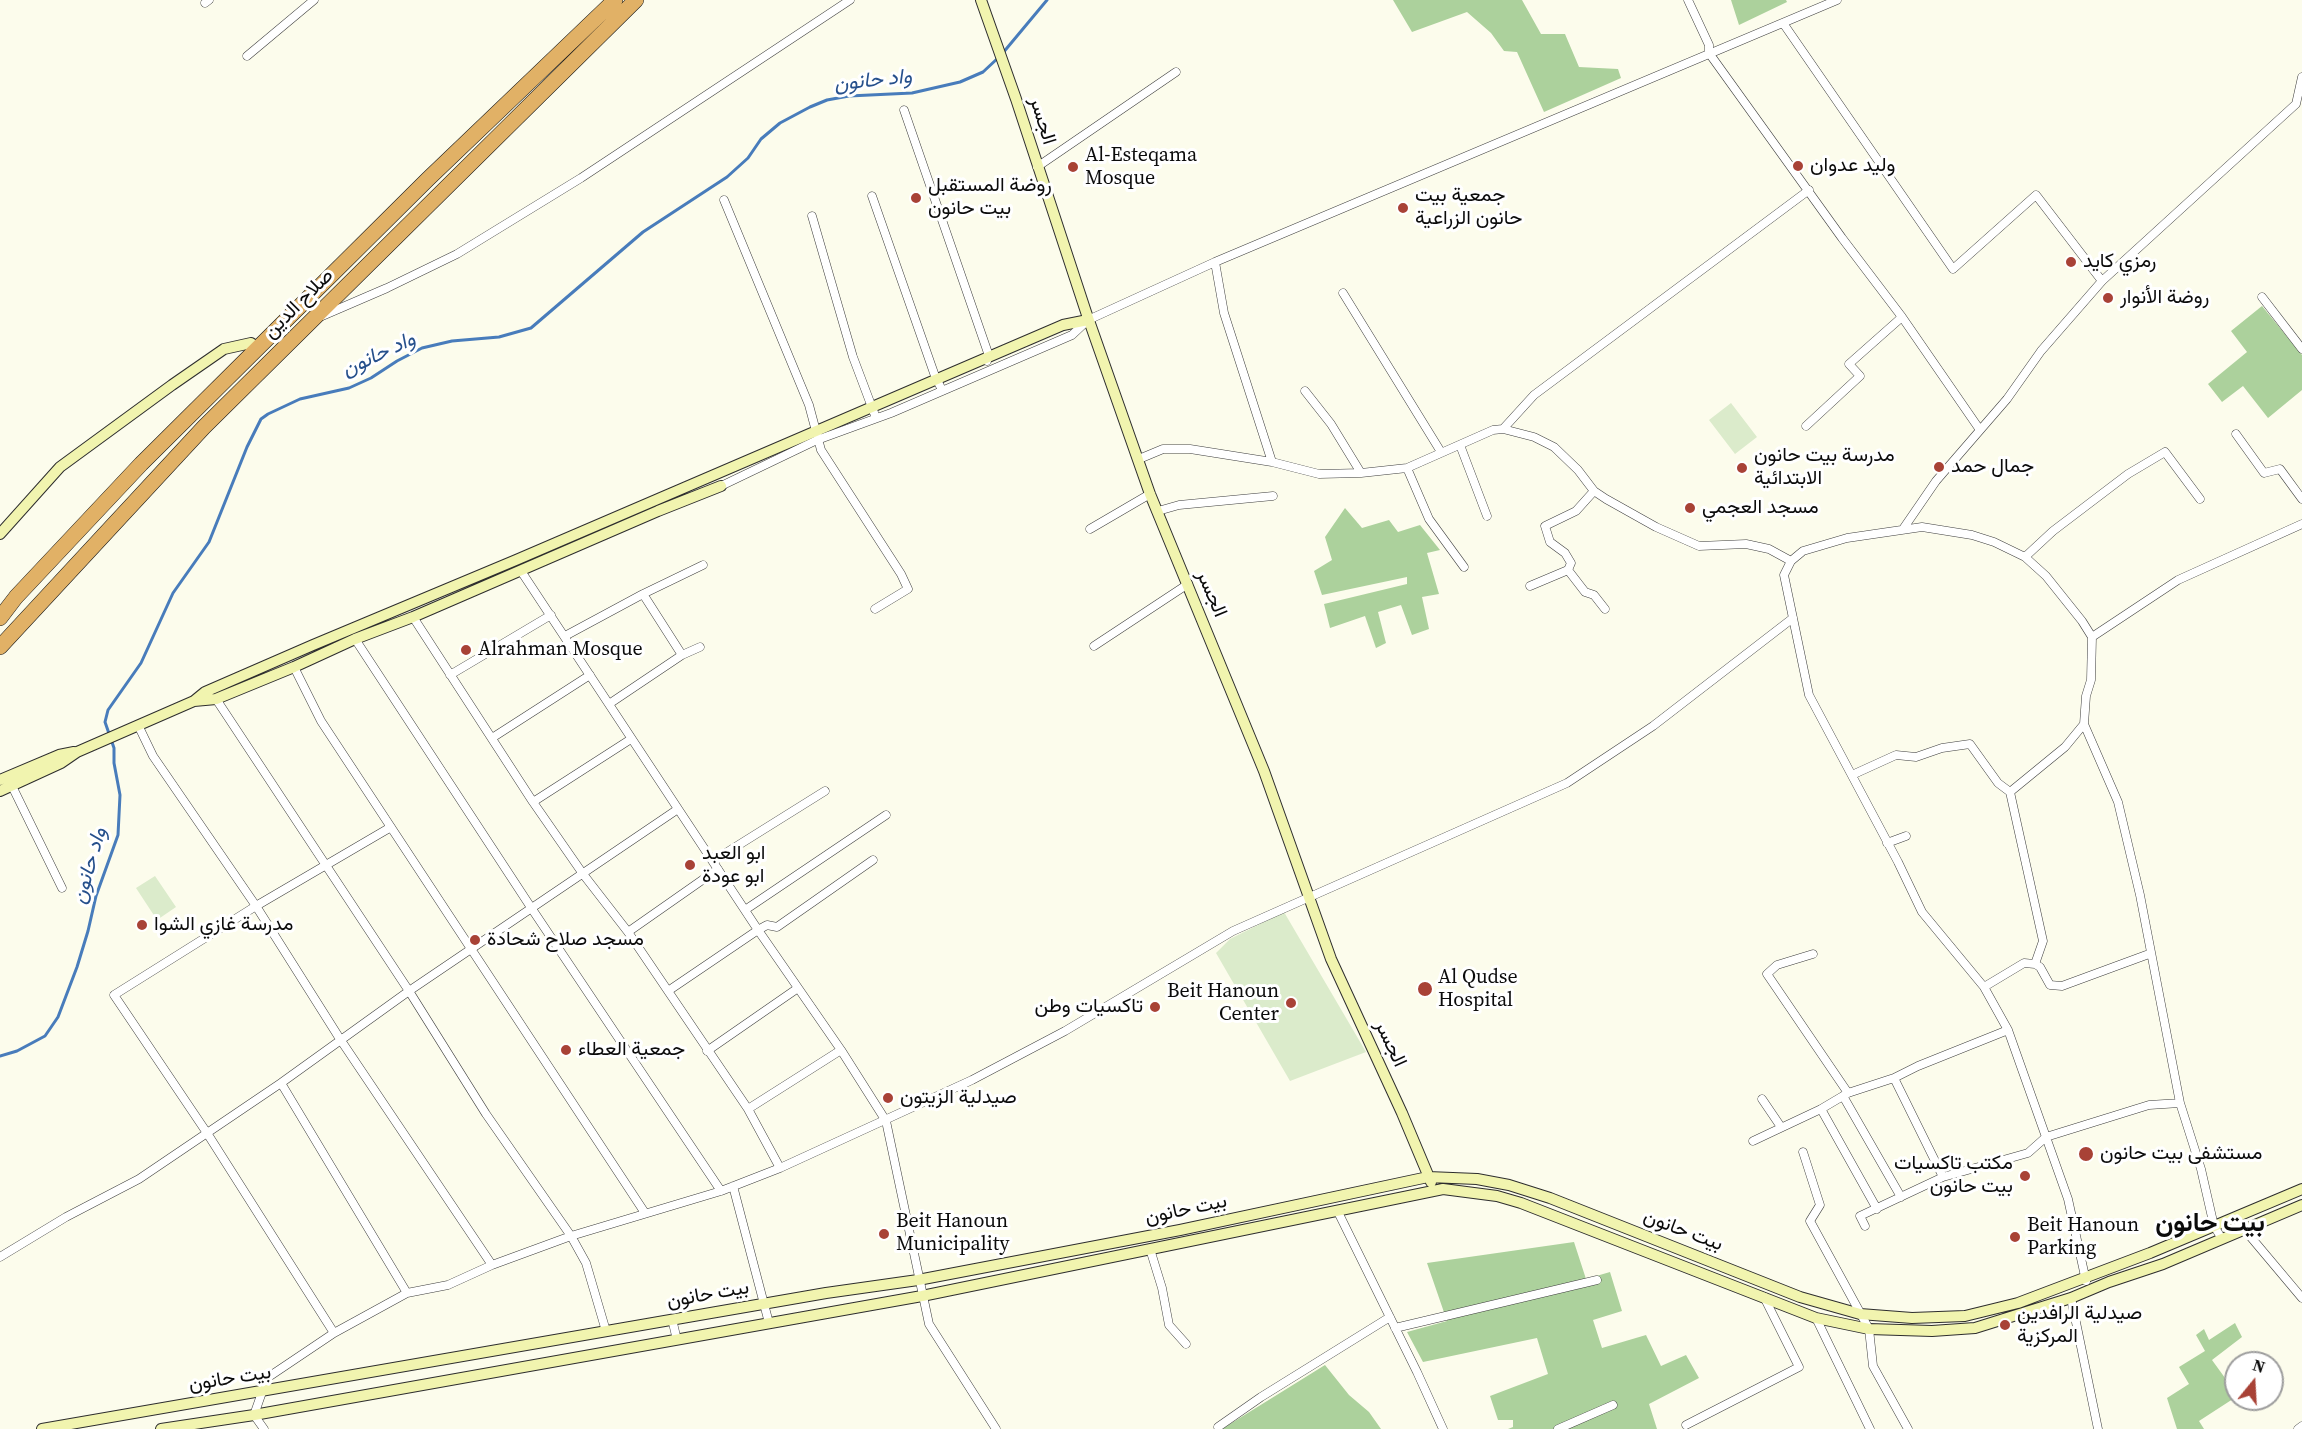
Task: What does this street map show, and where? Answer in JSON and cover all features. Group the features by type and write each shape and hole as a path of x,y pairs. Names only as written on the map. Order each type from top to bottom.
{"highway":[{"name":"صلاح الدين","path":"0,618 16,597 141,464 428,179 615,0"},
{"name":"صلاح الدين","path":"0,647 204,427 636,0"}],"main road":[{"name":"الجسر","path":"981,0 1088,320 1150,494 1264,771 1308,897 1348,998 1435,1190"},
{"path":"0,791 61,763 77,752 194,701 205,692 817,435 870,407 939,385 988,364 1063,326 1088,320"},
{"path":"0,534 60,467 172,385 224,349 251,343 258,348"},
{"path":"194,701 216,699 521,571 647,515 721,486"},
{"path":"0,780 59,755 77,752"},
{"name":"بيت حانون","path":"42,1429 672,1319 918,1280 1180,1230 1428,1177 1477,1179 1509,1185 1550,1198 1800,1297 1860,1314 1912,1318 1965,1316 2018,1303 2150,1253 2302,1189"},
{"name":"بيت حانون","path":"161,1429 254,1415 922,1296 1443,1189 1497,1196 1521,1203 1816,1318 1869,1329 1932,1331 1975,1328 2072,1298 2163,1264 2302,1205"}],"street":[{"path":"247,56 314,0"},
{"path":"314,319 387,288 457,254 581,178 850,0"},
{"path":"1688,0 1709,45 1710,53 1842,238 1902,317 1980,430"},
{"path":"1088,320 1215,262 1837,0"},
{"path":"1783,23 1953,269 2036,195 2102,281"},
{"path":"1037,167 1176,72"},
{"path":"1903,529 1936,481 2007,399 2041,351 2102,281 2299,106 2302,77"},
{"path":"904,110 988,352 988,364"},
{"path":"1503,429 1534,394 1809,190"},
{"path":"721,486 817,435 876,418 939,385 872,196"},
{"path":"724,200 809,405 821,450 901,574 908,589 875,609"},
{"path":"812,216 853,357 876,418"},
{"path":"1215,262 1224,313 1272,462"},
{"path":"1343,293 1441,452"},
{"path":"2262,297 2302,349"},
{"path":"1806,426 1860,376 1850,364 1902,317"},
{"path":"1305,391 1331,424 1361,473"},
{"path":"1138,459 1163,449 1190,449 1272,462 1319,474 1361,473 1407,468 1492,430 1503,429 1534,437 1554,447 1578,470 1594,491 1621,508 1699,546 1746,544 1769,549 1791,561"},
{"path":"2236,434 2264,473 2280,469 2302,500"},
{"path":"1460,445 1487,516"},
{"path":"2025,557 2053,531 2128,474 2166,452 2200,499"},
{"path":"1407,468 1429,519 1464,567"},
{"path":"1568,570 1570,563 1565,553 1550,542 1545,526 1576,511 1594,491"},
{"path":"1090,529 1150,494"},
{"path":"1158,511 1179,505 1273,496"},
{"path":"2092,637 2178,580 2302,524"},
{"path":"2089,1291 2068,1199 2008,1030 1984,987 1922,912 1809,695 1784,575 1791,561 1803,551 1847,538 1922,527 1972,535 1994,542 2025,557 2046,576 2092,637 2091,680 2086,696 2084,724 2118,802 2139,895 2180,1103 2201,1169 2214,1226 2222,1239"},
{"path":"565,636 703,565"},
{"path":"1530,586 1568,570"},
{"path":"1568,570 1585,592 1594,595 1605,609"},
{"path":"521,571 886,1121 929,1324 996,1429"},
{"path":"1094,646 1188,584"},
{"path":"643,594 682,655"},
{"path":"450,675 551,615"},
{"path":"413,617 533,802 583,874 628,932 748,1109 780,1168"},
{"path":"264,1429 254,1415 267,1378 334,1333 407,1293 448,1285 492,1265 572,1236 721,1191 780,1168 972,1080 1065,1031 1233,931 1567,783 1653,726 1793,618"},
{"path":"355,639 721,1191"},
{"path":"609,704 682,655 700,647"},
{"path":"294,667 321,721 645,1213"},
{"path":"492,738 590,675"},
{"path":"216,699 409,991 486,1114 572,1236 586,1263 606,1331"},
{"path":"2010,792 2065,747 2084,724"},
{"path":"134,728 256,906 340,1039 492,1265"},
{"path":"533,802 631,739"},
{"path":"1852,776 1896,755 1916,757 1942,748 1970,744 1998,783 2010,792 2043,941 2035,964"},
{"path":"12,786 62,888"},
{"path":"713,861 825,791"},
{"path":"0,1257 66,1217 139,1179 281,1083 409,991 678,809"},
{"path":"745,910 886,815"},
{"path":"334,1333 207,1133 114,995 256,906 391,827"},
{"path":"1887,843 1906,836"},
{"path":"668,991 758,930 767,925 777,927 873,860"},
{"path":"628,932 718,869"},
{"path":"1813,954 1777,965 1767,974 1846,1095 1900,1197"},
{"path":"1984,987 2024,963 2035,964 2043,971 2050,985 2062,986 2149,954"},
{"path":"707,1051 798,988"},
{"path":"1753,1141 1846,1095 1894,1078 2008,1030"},
{"path":"748,1109 841,1050"},
{"path":"1894,1078 1943,1177"},
{"path":"281,1083 407,1293"},
{"path":"1762,1099 1781,1126"},
{"path":"1865,1226 1860,1216 1943,1177 2028,1153 2046,1137 2149,1105 2180,1103"},
{"path":"1821,1109 1877,1209"},
{"path":"1803,1152 1821,1205 1810,1221 1869,1329 1873,1366 1908,1429"},
{"path":"733,1186 769,1323"},
{"path":"1338,1212 1443,1429"},
{"path":"2244,1229 2302,1298"},
{"path":"1150,1249 1162,1288 1169,1325 1186,1344"},
{"path":"1395,1328 1597,1280"},
{"path":"1686,1425 1800,1367 1764,1297"},
{"path":"2072,1298 2098,1429"},
{"path":"1218,1427 1261,1397 1390,1317"},
{"path":"1816,1318 1870,1429"},
{"path":"672,1319 676,1340"},
{"path":"1558,1429 1613,1405"},
{"path":"2298,1429 2302,1426"}],"green space":[{"path":"1393,0 1522,0 1541,34 1565,34 1579,67 1618,69 1621,78 1544,112 1517,52 1504,51 1491,33 1467,12 1412,32"},
{"path":"1731,0 1786,0 1787,2 1739,25"},
{"path":"2262,306 2302,355 2302,390 2268,418 2243,386 2222,402 2208,384 2247,352 2231,331"},
{"path":"1731,403 1757,437 1735,454 1709,420"},
{"path":"1345,508 1362,528 1389,520 1398,532 1420,525 1440,550 1427,553 1439,594 1422,597 1429,629 1412,635 1401,605 1378,612 1386,643 1376,648 1365,616 1330,628 1324,604 1407,584 1407,577 1322,595 1314,571 1332,560 1325,537"},
{"path":"155,876 176,907 157,920 136,888"},
{"name":"Beit Hanoun Center","path":"1284,912 1366,1052 1290,1081 1216,953 1230,939"},
{"path":"1574,1242 1586,1279 1610,1272 1622,1311 1593,1320 1602,1348 1646,1335 1661,1366 1686,1355 1699,1378 1649,1404 1657,1429 1508,1429 1513,1427 1513,1420 1498,1420 1490,1396 1548,1374 1537,1338 1423,1362 1407,1332 1447,1321 1427,1263"},
{"path":"2235,1323 2242,1337 2212,1360 2224,1377 2224,1405 2199,1421 2204,1429 2177,1429 2167,1398 2189,1384 2179,1367 2205,1351 2196,1335 2204,1329 2209,1340"},
{"path":"1325,1365 1349,1395 1369,1412 1381,1429 1222,1429"}],"waterway":[{"name":"واد حانون","path":"1002,54 1047,0"},
{"name":"واد حانون","path":"0,1056 17,1051 45,1036 58,1017 77,967 96,896 118,835 120,795 114,763 114,748 105,722 108,710 141,663 173,593 209,542 247,447 261,419 300,399 349,388 371,378 422,348 452,341 499,337 531,328 643,232 727,177 748,158 761,139 780,123 810,107 827,100 849,96 912,93 960,82 983,72 998,58"}],"place":[{"name":"وليد عدوان","path":"1798,166"},
{"name":"Al-Esteqama Mosque","path":"1073,167"},
{"name":"روضة المستقبل بيت حانون","path":"916,198"},
{"name":"جمعية بيت حانون الزراعية","path":"1403,208"},
{"name":"رمزي كايد","path":"2071,262"},
{"name":"روضة الأنوار","path":"2108,298"},
{"name":"جمال حمد","path":"1939,467"},
{"name":"مدرسة بيت حانون الابتدائية","path":"1742,468"},
{"name":"مسجد العجمي","path":"1690,508"},
{"name":"Alrahman Mosque","path":"466,650"},
{"name":"ابو العبد ابو عودة","path":"690,865"},
{"name":"مدرسة غازي الشوا","path":"142,925"},
{"name":"مسجد صلاح شحادة","path":"475,940"},
{"name":"Al Qudse Hospital","path":"1425,989"},
{"name":"Beit Hanoun Center","path":"1291,1003"},
{"name":"تاكسيات وطن","path":"1155,1007"},
{"name":"جمعية العطاء","path":"566,1050"},
{"name":"صيدلية الزيتون","path":"888,1098"},
{"name":"مستشفى بيت حانون","path":"2086,1154"},
{"name":"مكتب تاكسيات بيت حانون","path":"2025,1176"},
{"name":"Beit Hanoun Municipality","path":"884,1234"},
{"name":"Beit Hanoun Parking","path":"2015,1237"},
{"name":"صيدلية الرافدين المركزية","path":"2005,1325"}],"district":[{"name":"بيت حانون","path":"2210,1224"}]}
